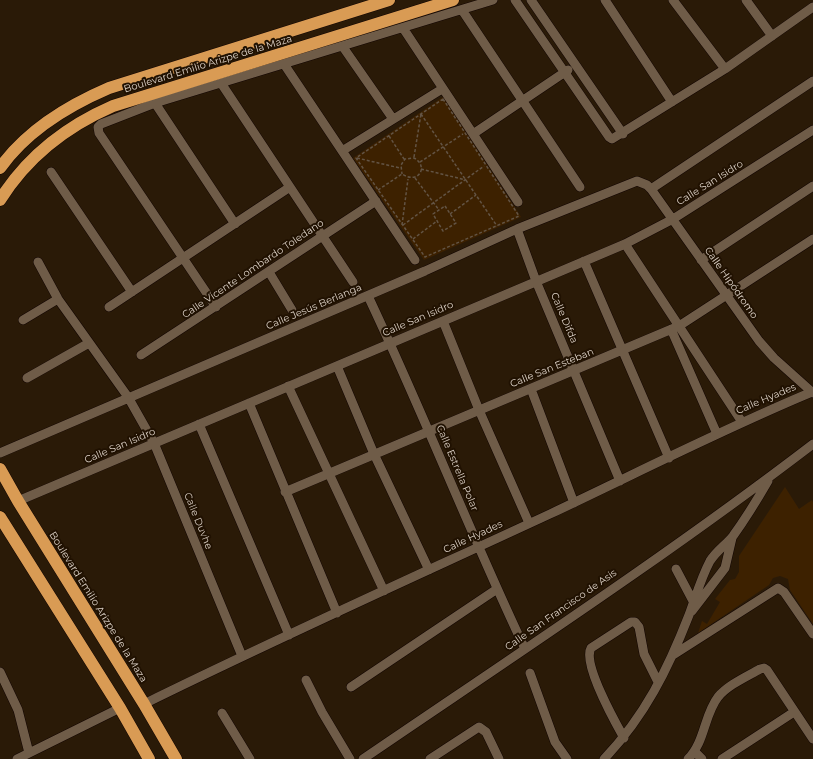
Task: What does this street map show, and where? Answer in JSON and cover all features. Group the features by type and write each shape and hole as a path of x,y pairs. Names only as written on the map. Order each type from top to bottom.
{"highway":[{"name":"Boulevard Emilio Arizpe de la Maza","path":"0,168 29,136 52,118 82,100 109,88 389,0"},
{"name":"Boulevard Emilio Arizpe de la Maza","path":"0,200 10,185 39,153 61,135 90,116 113,106 453,0"},
{"name":"Boulevard Emilio Arizpe de la Maza","path":"0,469 18,501 144,704 176,759"},
{"path":"0,517 120,708 149,759"}],"street":[{"path":"216,307 99,134 98,127 101,124 155,103 343,47 493,0"},
{"path":"515,0 609,137 615,139 725,69 813,7"},
{"path":"531,0 574,65 623,134"},
{"path":"604,0 672,102"},
{"path":"673,0 725,69"},
{"path":"746,0 772,36"},
{"path":"462,10 580,187"},
{"path":"403,28 469,133 518,202"},
{"path":"343,47 393,119"},
{"path":"284,64 415,260"},
{"path":"469,133 564,73 574,65"},
{"path":"651,189 813,81"},
{"path":"221,83 353,282"},
{"path":"342,151 442,89"},
{"path":"155,103 235,224"},
{"name":"Calle San Isidro","path":"18,501 625,244 673,219 813,130"},
{"path":"50,172 132,292"},
{"name":"Calle Hipódromo","path":"637,181 647,185 651,189 725,296 759,341 812,392"},
{"name":"Calle Jesús Berlanga","path":"0,453 128,397 368,296 517,230 637,181"},
{"path":"701,260 813,186"},
{"path":"109,307 290,187"},
{"name":"Calle Vicente Lombardo Toledano","path":"141,355 376,201"},
{"name":"Calle Difda","path":"517,230 536,281 620,481"},
{"name":"Calle San Esteban","path":"286,492 330,472 675,328 813,239"},
{"path":"625,244 675,328 742,422"},
{"path":"584,261 669,458"},
{"name":"Calle Duvhe","path":"38,262 58,298 128,397 154,443 242,656"},
{"path":"269,272 292,310"},
{"name":"Calle Estrella Polar","path":"368,296 429,431 478,547 525,649"},
{"path":"23,320 58,298"},
{"path":"443,321 479,410 529,523"},
{"path":"675,328 717,434"},
{"path":"27,378 89,343"},
{"path":"337,366 374,454 429,570"},
{"path":"288,386 330,472 384,591"},
{"path":"531,389 574,502"},
{"name":"Calle Hyades","path":"144,704 242,656 620,481 742,422 812,392"},
{"path":"249,403 337,613"},
{"path":"199,424 289,635"},
{"name":"Calle San Francisco de Asis","path":"363,759 525,649 812,447"},
{"path":"604,759 624,738 643,711 673,655 689,614 695,604 724,568 732,538 770,478"},
{"path":"695,604 710,560 717,549 732,538"},
{"path":"676,568 695,604"},
{"path":"673,655 778,588 782,589 813,634"},
{"path":"351,687 497,589"},
{"path":"624,738 594,676 588,656 591,648 631,622 635,622 639,627 646,658 658,682"},
{"path":"688,759 696,752 719,697 728,688 764,668 767,670 813,739"},
{"path":"0,672 18,710 29,753"},
{"path":"530,673 555,742 567,759"},
{"path":"306,680 322,712 350,759"},
{"path":"17,759 120,708"},
{"path":"722,759 794,712"},
{"path":"222,713 250,759"},
{"path":"430,759 479,727 486,732 499,759"},
{"path":"696,752 702,759"}],"path":[{"path":"443,99 469,133 486,165 519,216 425,257 356,158 443,99"},
{"path":"421,114 497,226"},
{"path":"414,158 421,114"},
{"path":"420,162 444,146 469,133"},
{"path":"388,136 405,159"},
{"path":"356,158 400,168"},
{"path":"414,158 420,162 420,174 415,178 408,178 402,174 400,168 405,159 414,158"},
{"path":"402,225 486,165"},
{"path":"421,169 466,180"},
{"path":"378,190 402,174"},
{"path":"402,225 408,178"},
{"path":"415,178 439,210"},
{"path":"450,214 476,195"},
{"path":"445,206 456,222 443,231 433,214 439,210 445,206"},
{"path":"412,240 437,221"}],"shaded area":[{"path":"443,97 521,217 424,260 353,158"},
{"path":"785,487 799,509 812,500 813,502 813,624 790,590 788,579 780,576 773,578 769,585 698,633 702,621 707,624 720,602 715,599 730,580 735,579 739,572 739,556"}]}
